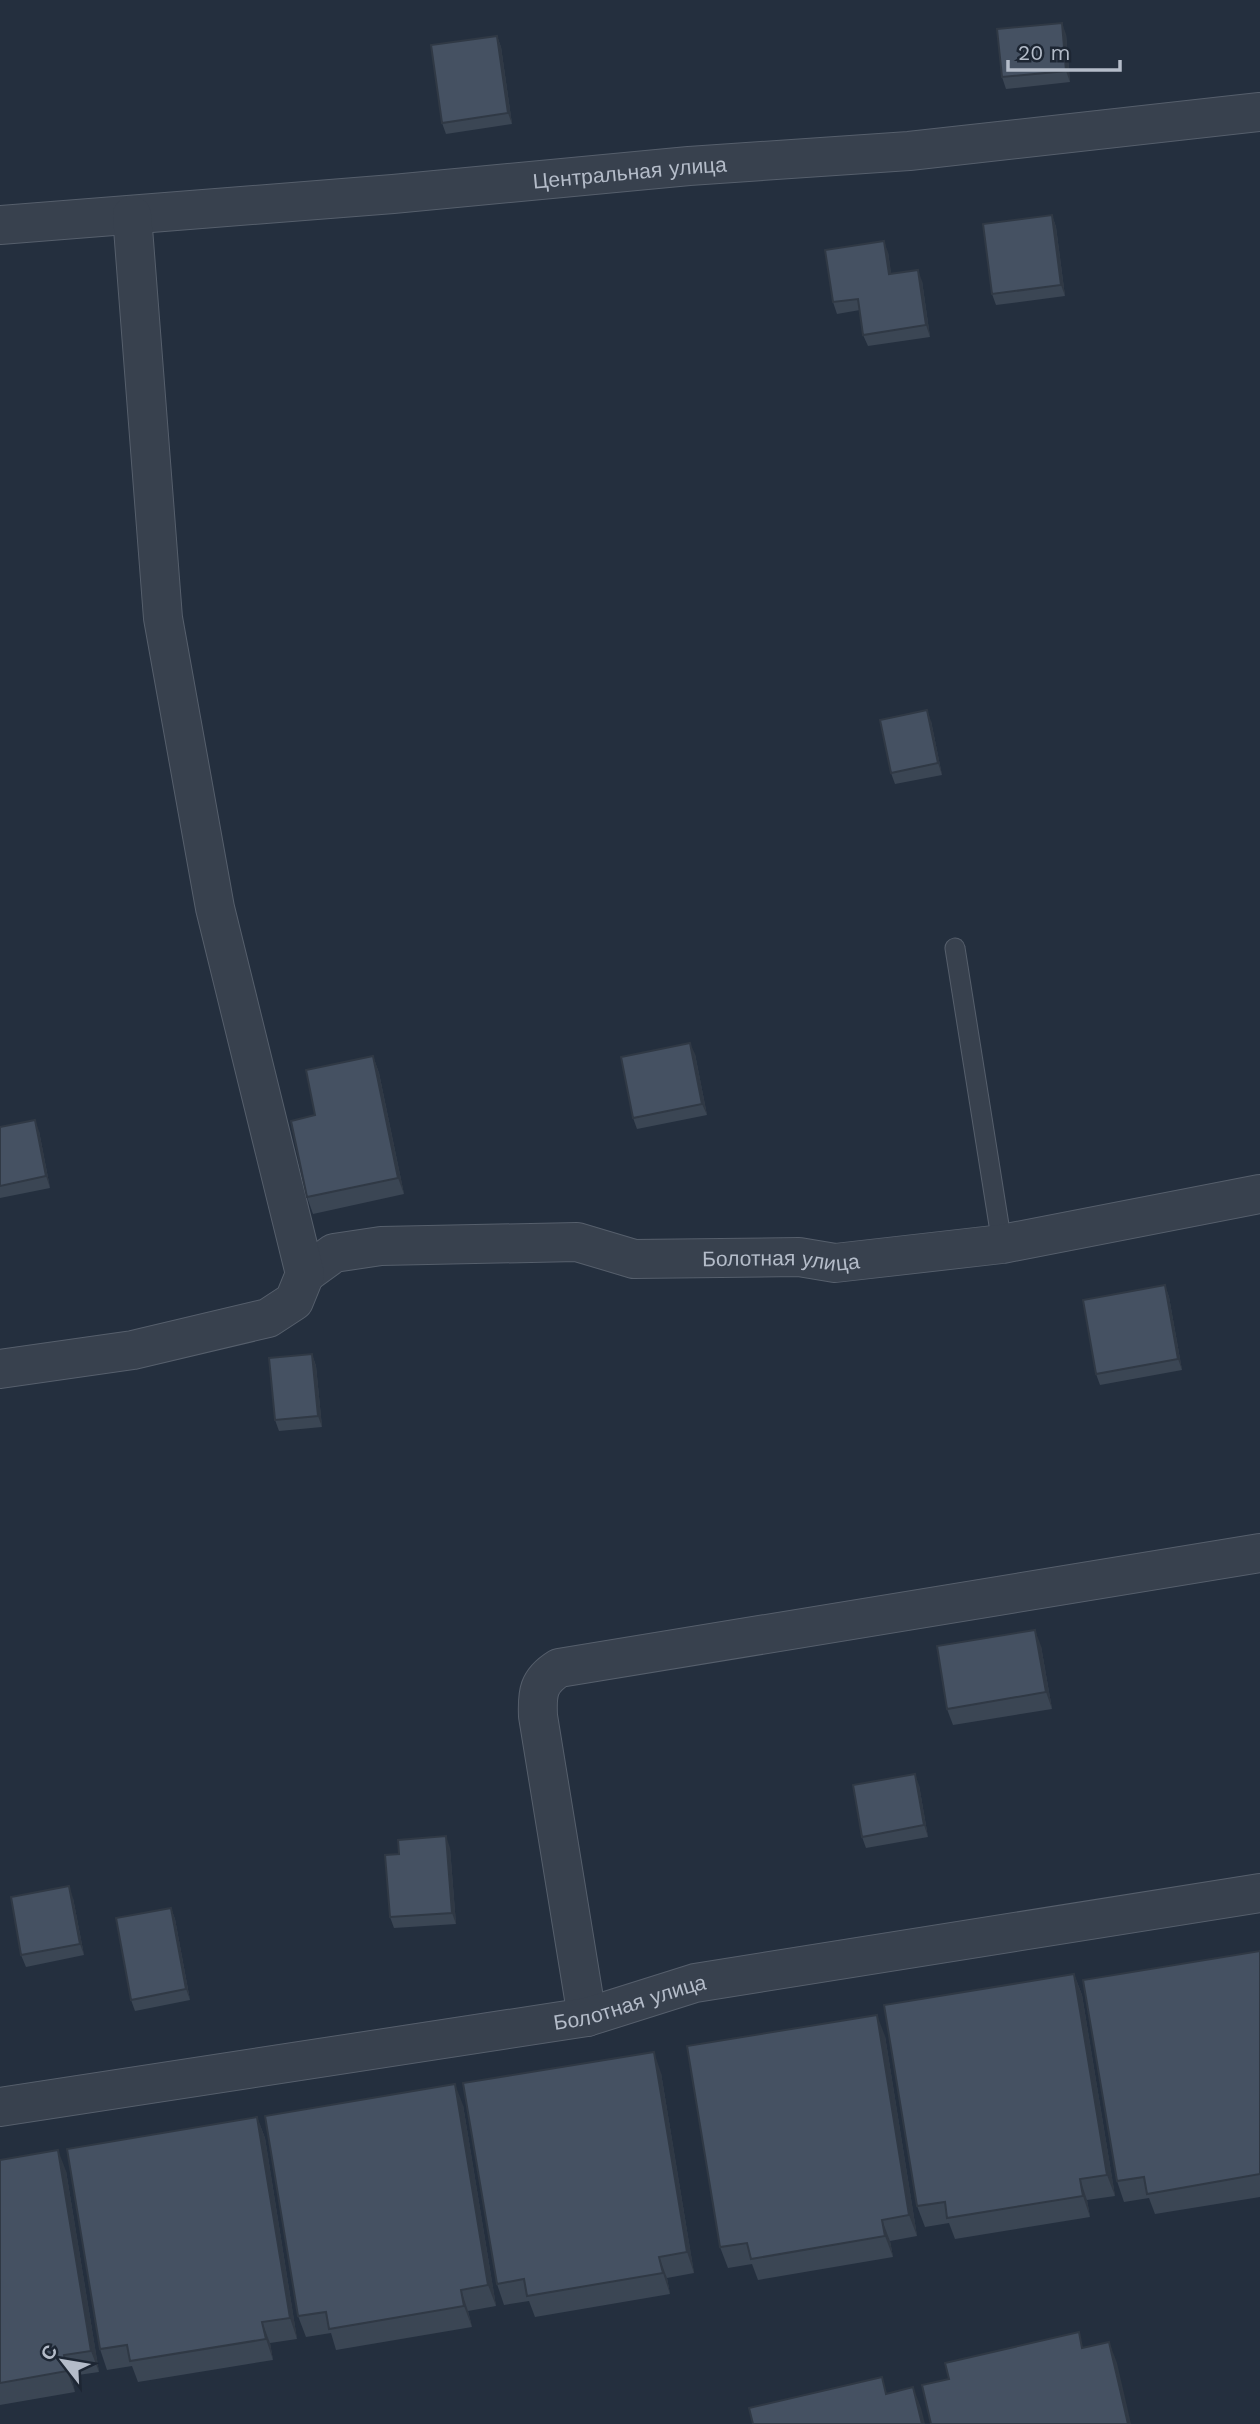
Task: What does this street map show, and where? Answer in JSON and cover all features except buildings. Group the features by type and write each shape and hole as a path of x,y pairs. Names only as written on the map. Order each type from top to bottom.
{"street":[{"name":"Центральная улица","path":"0,225 690,166 909,151 1260,111"},
{"path":"0,1369 133,1350 268,1318 294,1301 305,1274 215,908 163,618 132,215"},
{"name":"Болотная улица","path":"305,1274 334,1253 381,1246 577,1242 634,1259 799,1257 835,1263 1002,1244 1260,1194"},
{"path":"587,2017 538,1716 537,1693 544,1677 559,1668 1260,1553"},
{"name":"Болотная улица","path":"0,2108 587,2017 695,1983 1260,1893"}],"lane":[{"path":"955,948 1002,1244"}]}
